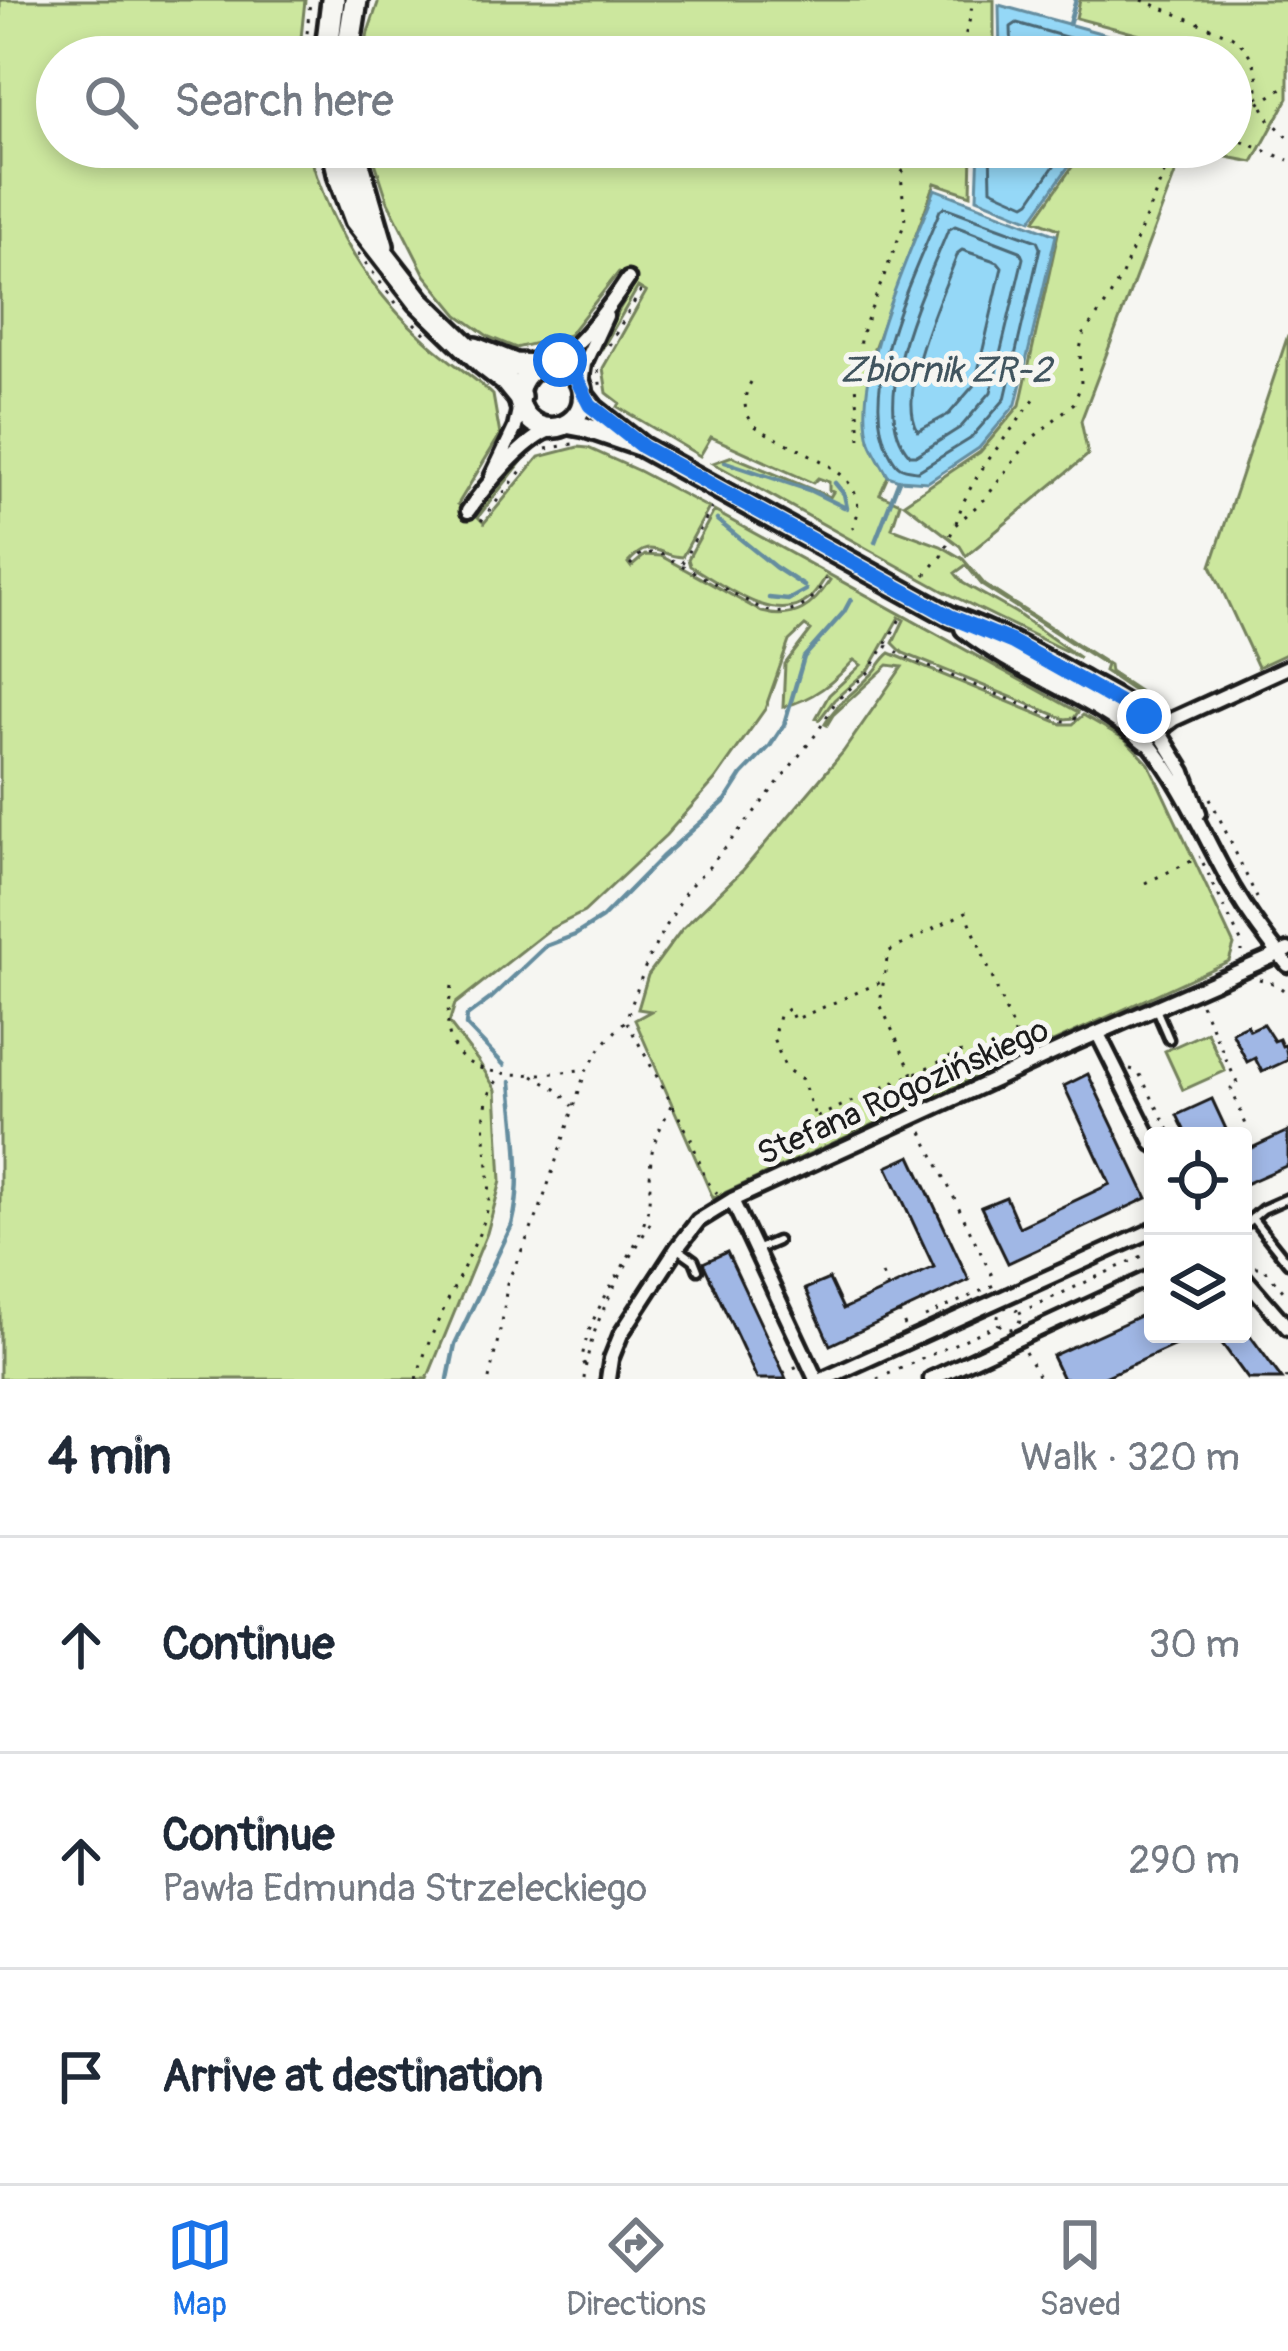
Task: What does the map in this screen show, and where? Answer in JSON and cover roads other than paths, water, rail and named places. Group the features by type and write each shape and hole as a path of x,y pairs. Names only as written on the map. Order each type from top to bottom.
{"main road":[{"path":"329,36 333,0"},
{"path":"350,36 356,0"},
{"path":"338,168 356,220 418,301 511,386 532,422 584,427 643,447"},
{"path":"359,168 383,253"},
{"path":"468,347 515,364 566,367 594,409 643,447 951,617 983,643 1152,735"},
{"path":"519,401 523,381 544,365"},
{"path":"560,426 579,412 582,390"}],"street":[{"path":"544,365 566,355 628,279"},
{"path":"582,390 584,364 608,309"},
{"path":"468,511 515,428 519,401"},
{"path":"489,481 533,438 560,426"},
{"path":"1285,956 1233,887 1160,759 1152,735 1174,719 1288,667"},
{"name":"Stefana Rogozińskiego","path":"820,1379 757,1250 726,1199 1156,1008 1285,956"},
{"path":"1098,1034 1144,1127"},
{"path":"608,1379 620,1334 698,1221 726,1199"},
{"path":"820,1379 1004,1303 1145,1235"},
{"path":"931,1379 1017,1334 1144,1280"},
{"path":"1252,1280 1288,1328"}],"lane":[{"path":"1156,1008 1169,1039"},
{"path":"1288,1198 1252,1219 1288,1263"},
{"path":"757,1250 777,1241"},
{"path":"677,1248 694,1260 698,1270"}],"water":[{"path":"999,5 1111,36 1000,36"},
{"path":"978,168 1067,168 1031,220 977,198"},
{"name":"Zbiornik ZR-2","path":"935,189 1056,235 1016,404 979,448 928,482 899,480 888,476 870,442 868,384 898,280"}],"waterway":[{"path":"1069,24 1076,0"},
{"path":"725,462 844,507"},
{"path":"875,542 899,480"},
{"path":"835,483 847,508"},
{"path":"717,520 804,586"},
{"path":"769,598 788,600 806,590"},
{"path":"504,1065 466,1025 467,1016 546,946 602,918 726,800 784,725 804,657 851,599"},
{"path":"448,1379 455,1344 516,1208 511,1082"}]}
